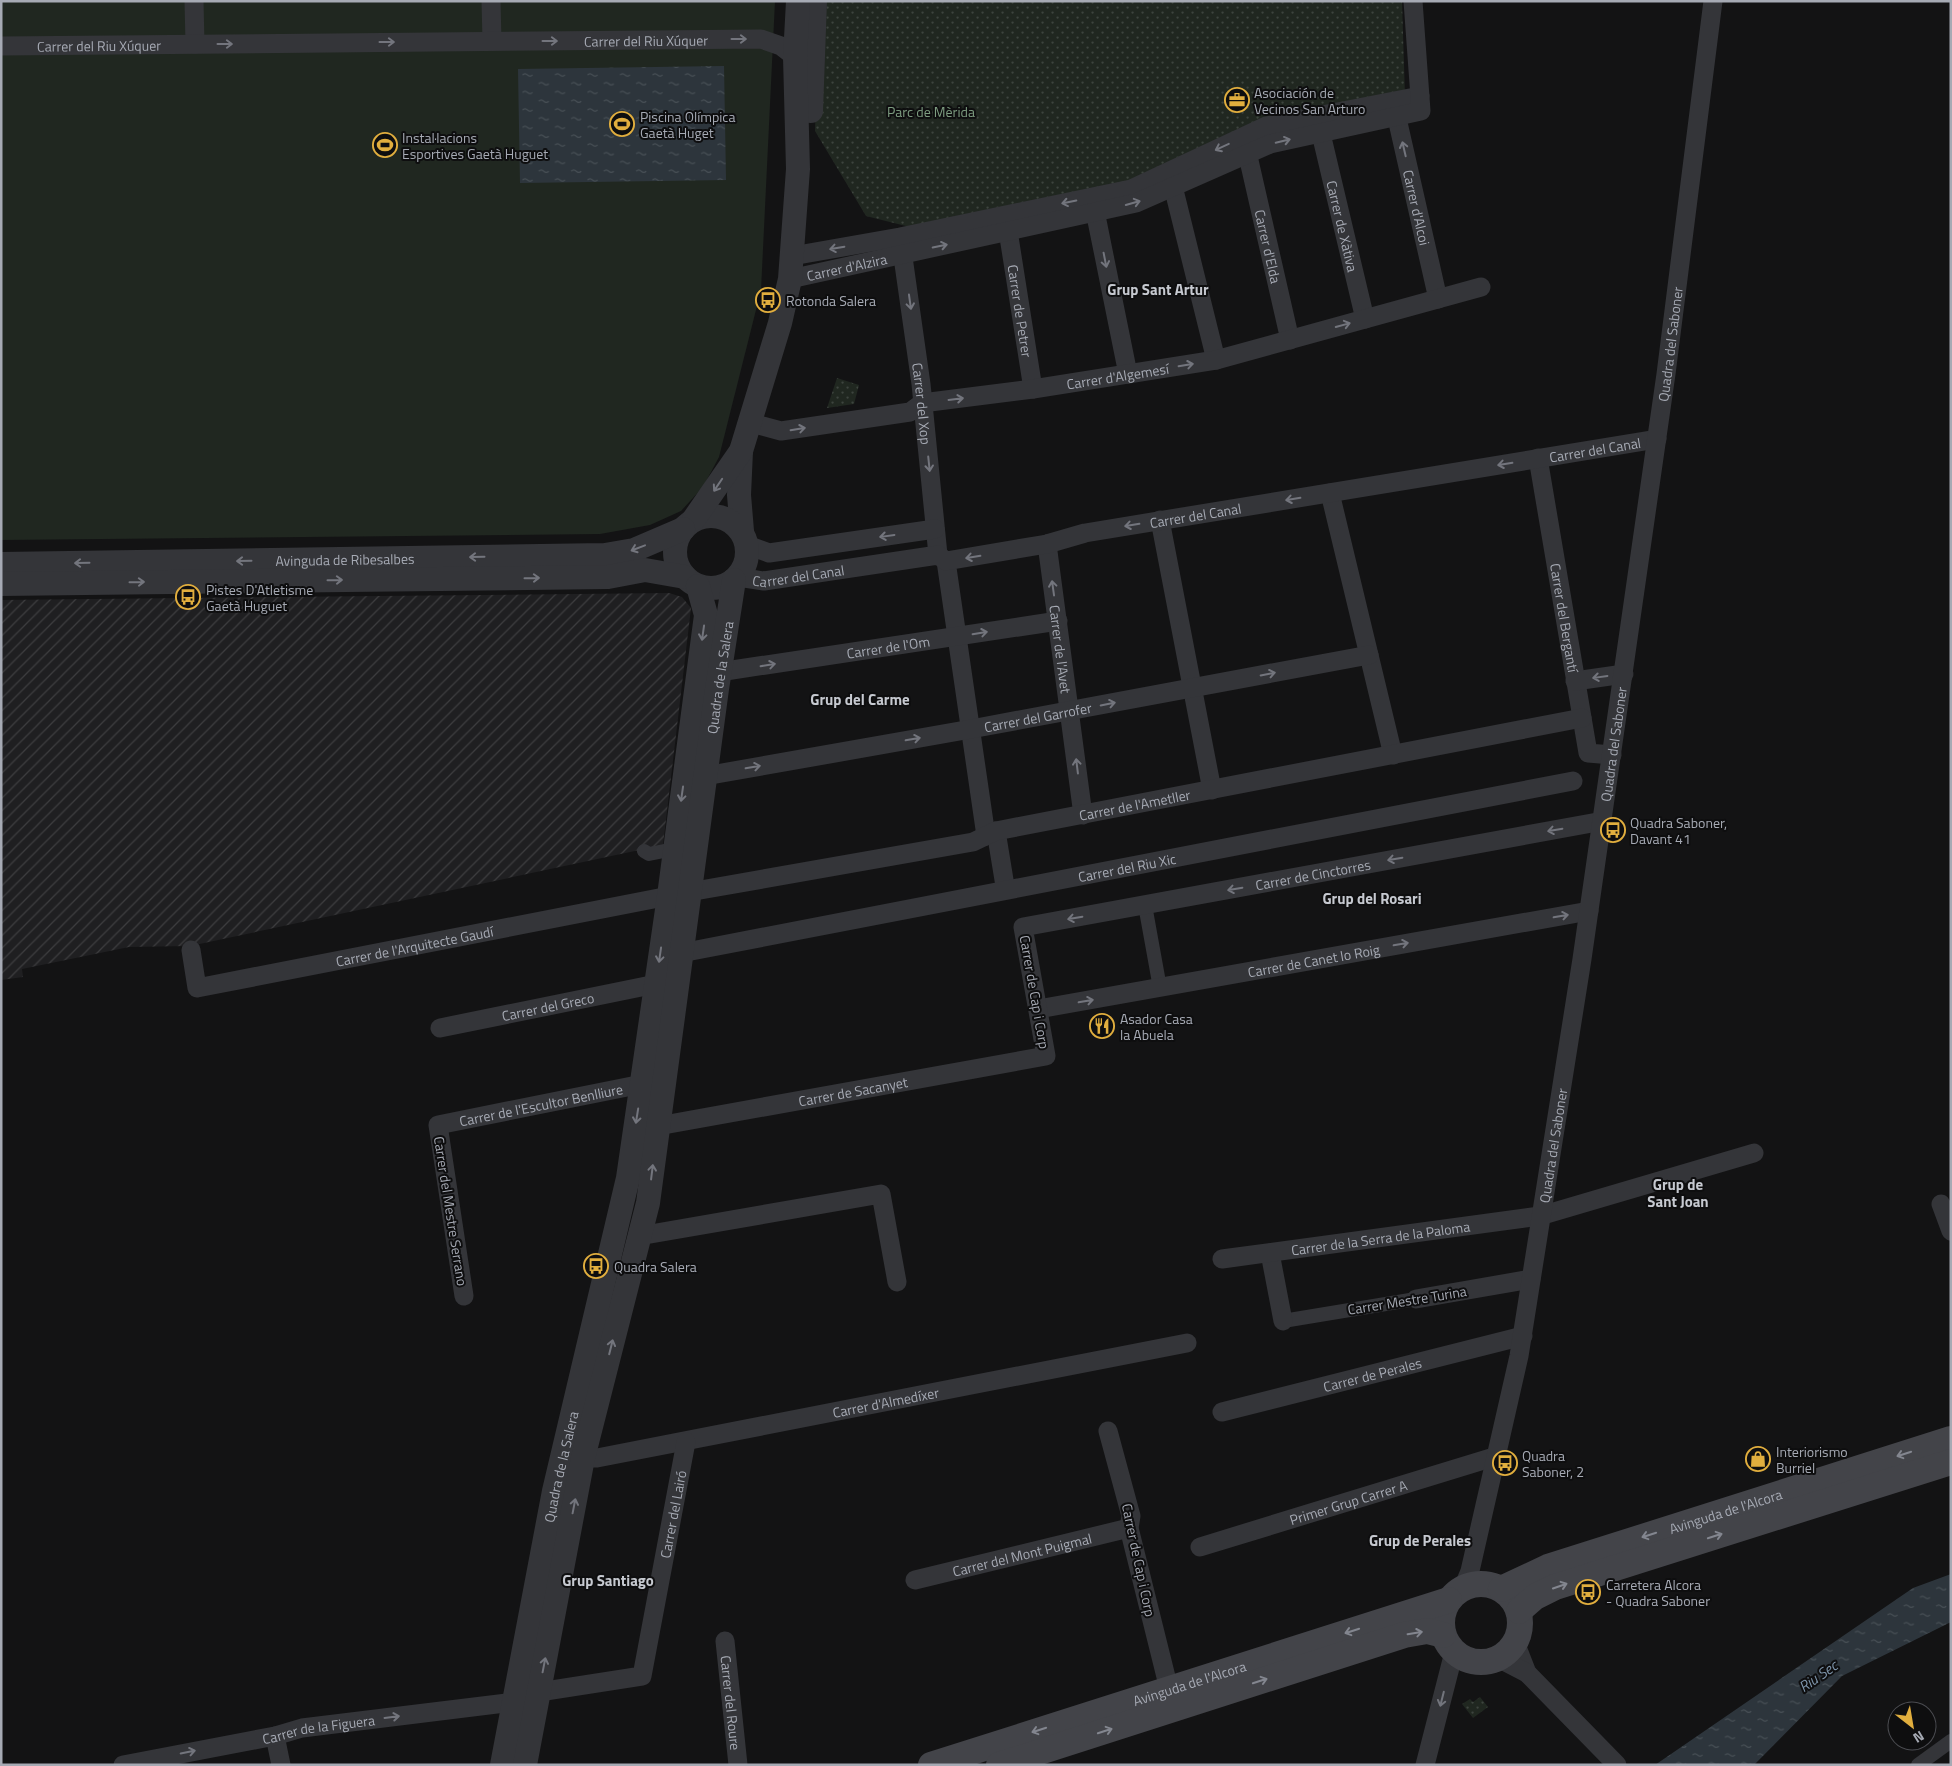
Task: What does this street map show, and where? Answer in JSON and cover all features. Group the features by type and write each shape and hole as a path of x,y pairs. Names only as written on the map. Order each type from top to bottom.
{"main road":[{"name":"Avinguda de l'Alcora","path":"931,1765 1168,1689 1473,1586 1548,1567 1951,1439"},
{"name":"Avinguda de l'Alcora","path":"1519,1611 1535,1597 1555,1587 1951,1462"},
{"path":"1473,1586 1512,1598 1519,1611 1520,1627 1506,1650 1482,1662 1467,1660 1448,1643 1442,1617 1473,1586"},
{"name":"Avinguda de l'Alcora","path":"999,1765 1404,1635 1427,1631 1448,1643"}],"street":[{"path":"194,1 195,44"},
{"path":"491,1 492,41"},
{"path":"741,451 689,524 674,553 691,581 717,588 736,578 746,562 739,495 741,451 780,323 791,267 798,169 810,126 798,1"},
{"path":"803,60 805,1"},
{"path":"803,60 814,1"},
{"name":"Carrer d'Alzira","path":"791,267 1093,204 1131,189 1171,179 1245,146 1266,126 1318,124 1421,103 1413,1"},
{"name":"Quadra del Saboner","path":"1473,1586 1522,1336 1590,911 1657,439 1714,1"},
{"name":"Carrer del Riu Xúquer","path":"1,46 761,39 781,46 803,60"},
{"name":"Carrer d'Alcoi","path":"1395,109 1438,299"},
{"name":"Carrer de Xàtiva","path":"1318,124 1365,319"},
{"name":"Carrer d'Elda","path":"1245,146 1290,340"},
{"path":"1171,179 1216,360"},
{"path":"1093,204 1128,374"},
{"name":"Carrer de Petrer","path":"1007,223 1033,389"},
{"name":"Carrer del Xop","path":"902,245 922,403 935,529 957,636 971,730 991,834 1005,886"},
{"name":"Carrer d'Algemesí","path":"750,423 781,431 910,412 922,403 1033,389 1216,360 1481,287"},
{"name":"Carrer del Canal","path":"736,578 764,581 1047,544 1085,533 1160,520 1657,439"},
{"name":"Carrer del Bergantí","path":"1538,458 1588,753 1612,755"},
{"path":"1330,493 1393,755"},
{"path":"689,524 712,515 728,520 744,538"},
{"path":"1160,520 1212,790"},
{"name":"Avinguda de Ribesalbes","path":"1,564 605,555 634,550 689,524"},
{"name":"Carrer del Canal","path":"744,538 769,553 935,529"},
{"name":"Carrer de l'Avet","path":"1047,544 1071,711 1083,815"},
{"name":"Avinguda de Ribesalbes","path":"1,584 608,577 645,570 691,581"},
{"name":"Quadra de la Salera","path":"666,984 681,953 679,894 674,849 695,773 719,672 736,578"},
{"name":"Quadra de la Salera","path":"502,1765 554,1491 623,1198 653,1082 695,773 706,615 691,581"},
{"name":"Carrer de l'Om","path":"719,672 1058,621"},
{"name":"Carrer del Garrofer","path":"695,773 971,730 1369,655"},
{"path":"1576,681 1624,674"},
{"name":"Carrer de l'Ametller","path":"679,894 973,842 991,834 1083,815 1582,718"},
{"name":"Carrer del Riu Xic","path":"681,953 1573,781"},
{"name":"Carrer de Cinctorres","path":"1024,927 1603,821"},
{"path":"644,851 649,854 674,849"},
{"name":"Carrer de l'Arquitecte Gaudí","path":"191,950 197,988 679,894"},
{"path":"1145,905 1160,988"},
{"name":"Carrer de Canet lo Roig","path":"1038,1009 1590,911"},
{"name":"Carrer de Cap i Corp","path":"1024,927 1046,1056"},
{"name":"Carrer del Greco","path":"440,1028 666,984"},
{"name":"Carrer de Sacanyet","path":"658,1126 1046,1056"},
{"name":"Quadra de la Salera","path":"525,1765 583,1458 648,1203 658,1126 653,1082"},
{"name":"Carrer de l'Escultor Benlliure","path":"438,1126 653,1082"},
{"name":"Carrer del Mestre Serrano","path":"438,1126 464,1296"},
{"name":"Carrer de la Serra de la Paloma","path":"1222,1259 1540,1216 1754,1153"},
{"path":"615,1234 639,1236 881,1194 898,1282"},
{"path":"623,1198 648,1203"},
{"path":"1940,1204 1951,1231"},
{"path":"1270,1252 1283,1321"},
{"name":"Carrer Mestre Turina","path":"1283,1321 1531,1280"},
{"name":"Carrer de Perales","path":"1222,1412 1522,1336"},
{"name":"Carrer d'Almedíxer","path":"583,1458 597,1458 686,1442 865,1404 1187,1343"},
{"name":"Carrer de Cap i Corp","path":"1108,1432 1130,1516 1129,1528 1168,1689"},
{"name":"Carrer del Lairó","path":"539,1692 642,1676 686,1442"},
{"name":"Primer Grup Carrer A","path":"1200,1547 1497,1456"},
{"name":"Carrer del Mont Puigmal","path":"915,1580 1129,1528"},
{"name":"Carrer del Roure","path":"725,1642 738,1765"},
{"path":"1425,1765 1448,1643"},
{"path":"1506,1650 1613,1761"},
{"path":"514,1702 539,1692"},
{"name":"Carrer de la Figuera","path":"123,1765 275,1736 302,1728 514,1702"},
{"path":"275,1736 281,1765"},
{"path":"1918,1765 1951,1741"}],"shaded area":[{"path":"669,593 682,597 691,608 663,845 190,946 129,947 22,969 23,977 1,980 1,600"}],"green space":[{"name":"Instal·lacions Esportives Gaetà Huguet","path":"1,1 775,1 761,290 719,457 703,487 681,511 650,525 600,534 1,540"},
{"name":"Parc de Mèrida","path":"819,1 1402,1 1405,97 1122,185 910,227 866,216 815,131"},
{"path":"837,378 859,385 854,404 827,408"},
{"path":"1480,1697 1488,1707 1473,1718 1462,1704 1470,1699 1473,1702"}],"water":[{"name":"Piscina Olímpica Gaetà Huget","path":"724,66 726,180 520,183 518,69"},
{"name":"Riu Sec","path":"1951,1574 1951,1622 1842,1676 1754,1765 1655,1765 1913,1588"}],"place":[{"name":"Asociación de Vecinos San Arturo","path":"1237,100"},
{"name":"Piscina Olímpica Gaetà Huget","path":"622,124"},
{"name":"Instal·lacions Esportives Gaetà Huguet","path":"385,145"},
{"name":"Rotonda Salera","path":"768,300"},
{"name":"Pistes D'Atletisme Gaetà Huguet","path":"188,597"},
{"name":"Quadra Saboner, Davant 41","path":"1613,830"},
{"name":"Asador Casa la Abuela","path":"1102,1026"},
{"name":"Quadra Salera","path":"596,1266"},
{"name":"Interiorismo Burriel","path":"1758,1459"},
{"name":"Quadra Saboner, 2","path":"1505,1463"},
{"name":"Carretera Alcora - Quadra Saboner","path":"1588,1592"}],"district":[{"name":"Grup Sant Artur","path":"1158,289"},
{"name":"Grup del Carme","path":"860,699"},
{"name":"Grup del Rosari","path":"1372,898"},
{"name":"Grup de Sant Joan","path":"1678,1192"},
{"name":"Grup de Perales","path":"1420,1540"},
{"name":"Grup Santiago","path":"608,1580"}]}
